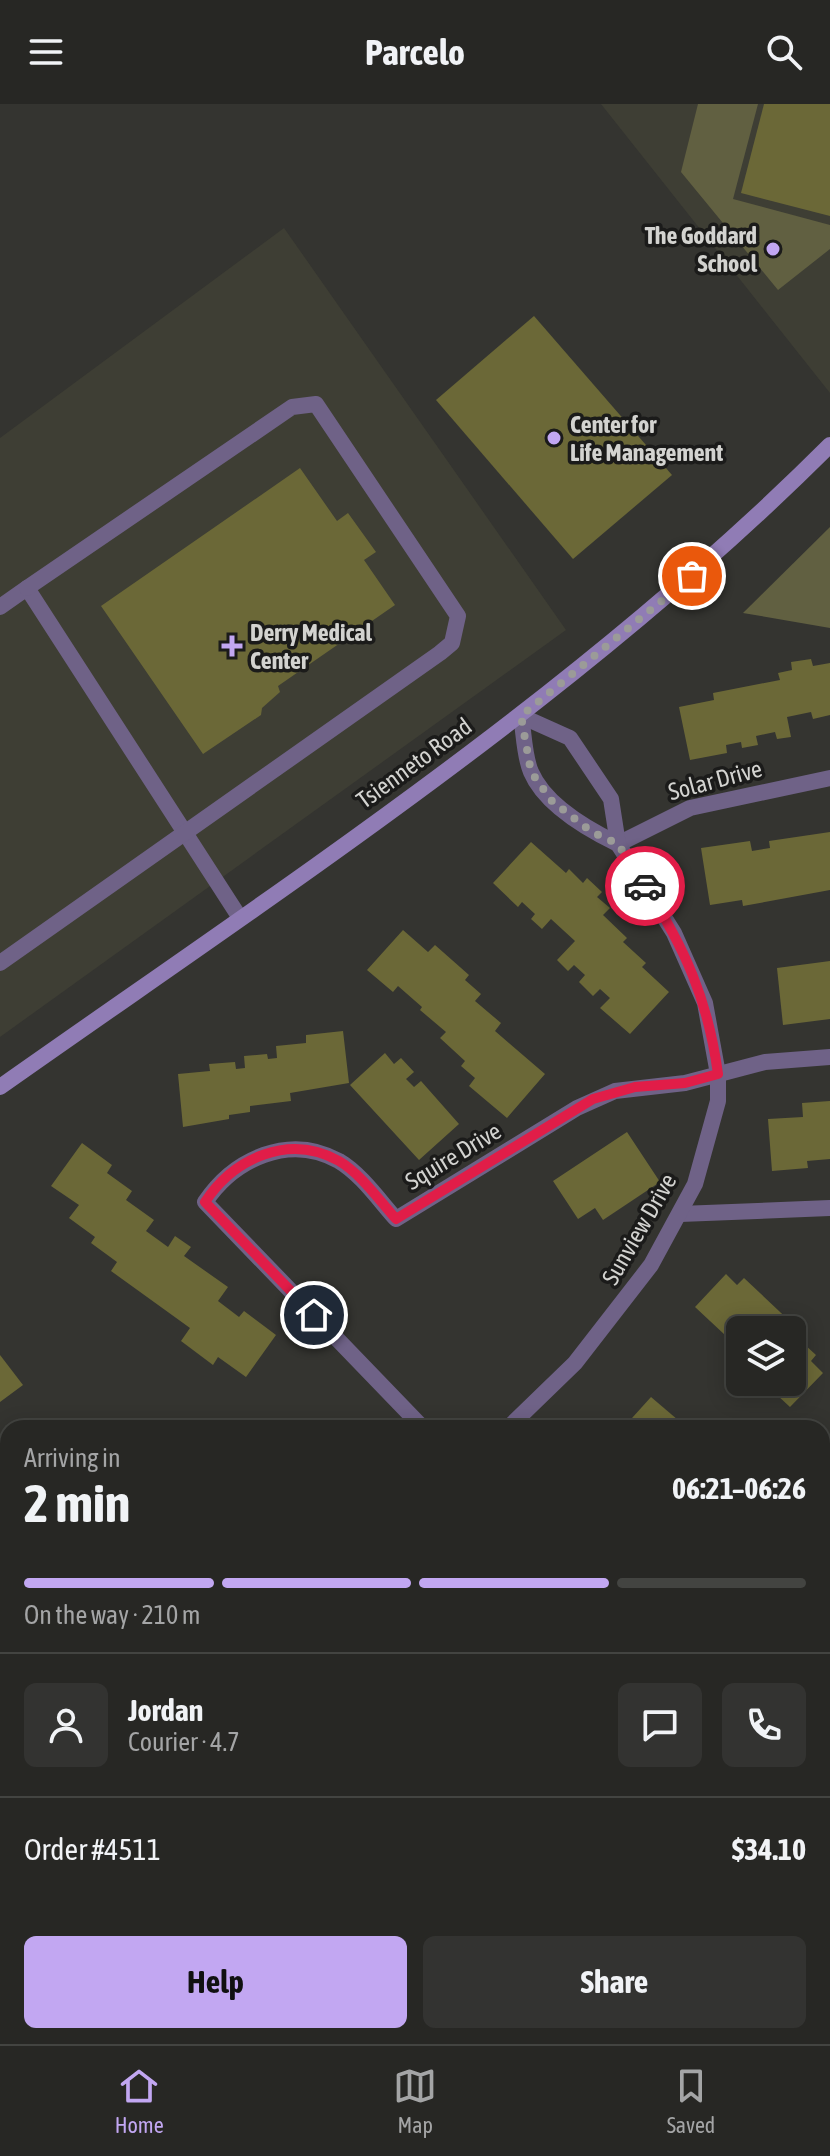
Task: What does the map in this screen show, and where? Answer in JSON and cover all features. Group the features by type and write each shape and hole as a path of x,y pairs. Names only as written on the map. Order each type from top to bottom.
{"street":[{"path":"0,607 292,407 316,404 458,616 452,643 440,653 0,963"},
{"name":"Tsienneto Road","path":"0,1087 521,716 710,560 830,445"},
{"path":"27,588 240,918"},
{"name":"Sunview Drive","path":"521,716 531,772 552,801 592,832 618,844"},
{"name":"Sunview Drive","path":"516,1420 575,1363 617,1314 651,1265 680,1214 707,1150 718,1101 718,1074 705,1003 674,933 618,844 611,799 570,738 521,716"},
{"name":"Solar Drive","path":"618,844 690,808 830,778"},
{"name":"Squire Drive","path":"415,1420 205,1202 214,1189 241,1164 277,1151 313,1152 341,1162 396,1219 593,1099 635,1087 685,1083 765,1062 830,1057"},
{"path":"680,1214 830,1208"}],"shaded area":[{"name":"The Goddard School","path":"601,104 830,104 830,393"},
{"path":"698,104 758,104 733,199 830,225 830,249 778,290 681,172"},
{"path":"284,228 566,630 0,1037 0,438"},
{"path":"830,527 830,628 743,613"}],"building":[{"path":"764,104 830,104 830,216 741,193"},
{"name":"Center for Life Management","path":"534,316 672,475 573,559 436,400"},
{"name":"Derry Medical Center","path":"300,468 337,521 348,513 376,552 364,560 395,605 278,686 280,692 262,708 261,715 203,754 101,606"},
{"path":"811,659 813,666 830,663 830,715 813,719 811,712 787,717 791,737 777,739 775,732 756,736 758,745 742,748 741,742 726,745 727,753 690,760 679,707 714,700 713,693 780,680 778,673 792,670 791,662"},
{"path":"830,832 830,890 743,906 742,900 710,905 701,848 750,841 752,851 770,848 769,841"},
{"path":"531,842 566,873 569,869 583,883 587,878 602,892 597,897 610,908 603,915 627,938 623,942 646,963 642,967 669,992 630,1034 600,1008 610,998 600,989 593,996 579,982 585,975 574,965 568,971 557,960 575,941 551,919 542,929 531,919 535,914 522,902 518,907 493,883"},
{"path":"403,930 428,952 435,945 469,975 465,980 481,994 475,1001 501,1023 495,1031 545,1074 507,1118 469,1086 475,1078 461,1066 465,1061 440,1038 446,1032 398,986 393,992 367,970"},
{"path":"830,961 830,1019 783,1025 777,968"},
{"path":"343,1031 349,1083 290,1093 291,1101 250,1106 250,1112 229,1115 229,1119 183,1127 178,1074 210,1071 209,1064 235,1062 236,1069 245,1068 244,1056 267,1054 268,1059 277,1058 276,1046 306,1043 306,1035"},
{"path":"385,1053 394,1064 401,1058 414,1072 406,1079 414,1087 421,1081 459,1124 419,1160 350,1085"},
{"path":"830,1101 830,1159 807,1161 808,1168 772,1171 768,1119 803,1117 802,1103"},
{"path":"627,1132 660,1182 603,1220 595,1208 578,1219 553,1181"},
{"path":"82,1143 112,1165 107,1173 132,1191 126,1200 154,1220 146,1231 168,1247 175,1236 191,1247 184,1256 228,1287 218,1301 239,1317 244,1311 276,1335 246,1377 218,1357 213,1365 181,1341 190,1328 111,1271 117,1262 91,1243 95,1237 69,1218 79,1205 51,1186"},
{"path":"726,1274 737,1285 744,1278 784,1316 726,1316 726,1336 695,1307"},
{"path":"806,1346 816,1355 811,1361 823,1373 806,1391"},
{"path":"0,1355 23,1385 0,1402"},
{"path":"778,1396 801,1396 790,1407"},
{"path":"651,1397 678,1420 630,1420"}],"way so far":[{"path":"645,886 618,844 592,832 552,801 531,772 521,716 692,576"}],"place":[{"name":"The Goddard School","path":"773,249"},
{"name":"Center for Life Management","path":"554,438"},
{"name":"Derry Medical Center","path":"232,646"}],"route":[{"path":"314,1315 205,1202 226,1175 241,1164 277,1151 298,1150 327,1156 341,1162 356,1175 396,1219 593,1099 635,1087 685,1083 718,1074 705,1003 689,962 645,886"}]}
